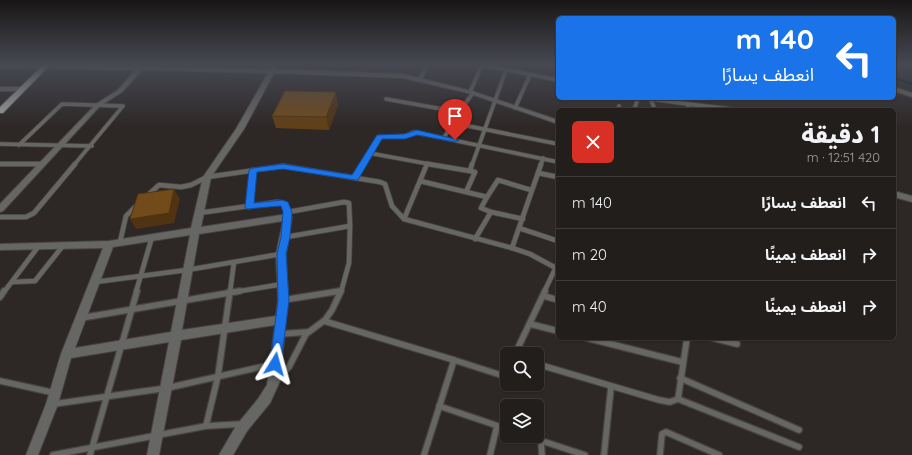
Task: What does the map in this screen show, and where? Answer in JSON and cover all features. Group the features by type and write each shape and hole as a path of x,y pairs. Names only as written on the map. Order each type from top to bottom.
{"main road":[{"path":"0,111 27,85"}],"street":[{"path":"0,209 98,105 120,91 125,85"},
{"path":"153,455 183,301 187,270 207,177 240,129 264,85"},
{"path":"444,85 497,100 515,108 556,121"},
{"path":"0,89 23,89"},
{"path":"896,90 912,95"},
{"path":"896,195 912,199"},
{"path":"0,248 62,247 115,243 288,214 286,237 281,254 283,300 274,381 262,405 246,424 225,455"},
{"path":"27,455 34,449 54,399 67,354 95,282 115,243"},
{"path":"67,354 175,337 226,327 281,320"}],"lane":[{"path":"444,138 474,85"},
{"path":"470,171 480,144 483,128 497,100 501,85"},
{"path":"515,108 525,85"},
{"path":"386,99 459,112"},
{"path":"654,108 651,100 722,108"},
{"path":"0,217 26,217 34,213 123,108 121,106 60,104 19,145"},
{"path":"688,104 689,108"},
{"path":"453,122 556,144"},
{"path":"355,178 377,139 383,136 405,136 417,132 480,144 556,161"},
{"path":"0,144 92,146"},
{"path":"369,153 475,172 466,192"},
{"path":"512,248 523,220 531,190 543,158"},
{"path":"1,165 42,164"},
{"path":"404,219 427,164"},
{"path":"144,199 159,184 169,187 181,187 207,177 283,166 385,184 392,206 404,219 475,240 512,248 556,265"},
{"path":"249,207 253,170"},
{"path":"538,173 556,177"},
{"path":"523,220 491,212 482,208 498,180 531,190"},
{"path":"420,181 487,197"},
{"path":"199,213 282,203 285,204 288,214 344,202 349,203 350,205 350,256 341,291 324,321 308,332 285,373 274,381"},
{"path":"115,243 126,216 139,203"},
{"path":"475,240 491,212"},
{"path":"286,237 350,226"},
{"path":"519,228 556,240"},
{"path":"90,455 105,397 132,310 140,275 152,237"},
{"path":"0,297 38,247"},
{"path":"12,282 35,281 62,247"},
{"path":"95,282 187,270 281,254"},
{"path":"206,426 218,376 234,262"},
{"path":"518,347 544,296 556,267"},
{"path":"81,318 283,284"},
{"path":"283,300 341,291"},
{"path":"544,296 556,299"},
{"path":"324,321 500,373"},
{"path":"530,324 556,330"},
{"path":"280,334 308,332"},
{"path":"596,340 682,362"},
{"path":"678,399 682,362 687,340"},
{"path":"721,340 737,344"},
{"path":"424,455 454,360"},
{"path":"0,380 54,399 105,397 167,388 275,364"},
{"path":"544,366 611,387 670,402 678,399 799,447"},
{"path":"680,378 799,430"},
{"path":"604,455 611,387"},
{"path":"439,406 500,427"},
{"path":"53,455 206,426 246,424"},
{"path":"490,455 497,426"},
{"path":"660,455 662,434 666,432 719,455"},
{"path":"544,442 586,455"},
{"path":"541,443 542,455"}],"building":[{"path":"285,91 336,92 326,117 272,116"},
{"path":"174,189 169,213 130,219 138,194"}],"route":[{"path":"275,364 283,300 281,254 286,237 288,212 285,204 277,202 249,207 253,170 283,166 355,178 379,137 408,136 414,132 417,132 455,140"}]}
